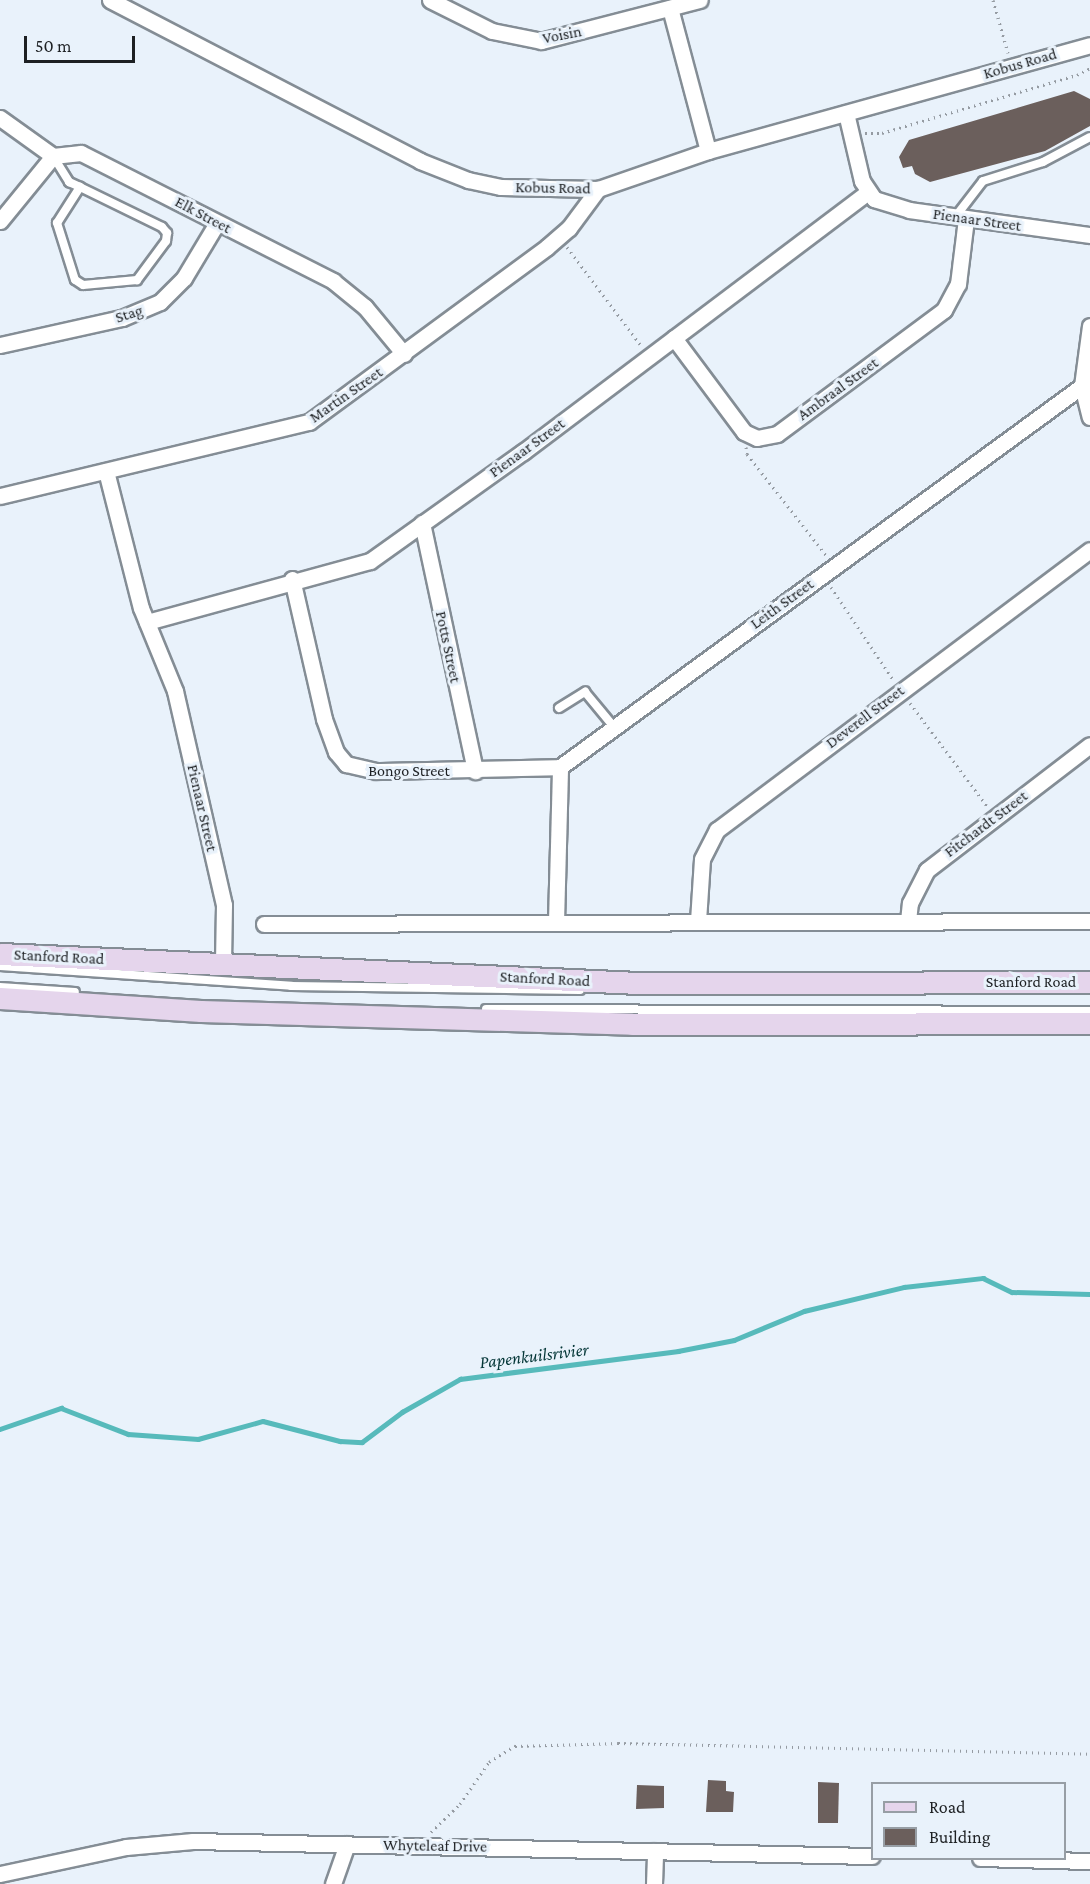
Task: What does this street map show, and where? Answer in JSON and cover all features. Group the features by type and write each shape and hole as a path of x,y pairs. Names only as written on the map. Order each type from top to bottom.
{"main road":[{"name":"Stanford Road","path":"0,954 638,983 1090,982"},
{"path":"0,998 201,1011 632,1024 1090,1023"}],"street":[{"name":"Kobus Road","path":"110,0 444,171 501,187 598,189 708,151 1090,45"},
{"name":"Voisin","path":"430,0 492,31 542,41 700,0"},
{"path":"670,8 708,151"},
{"path":"846,112 867,193"},
{"path":"0,118 53,156 0,221"},
{"name":"Elk Street","path":"53,156 81,153 98,159 346,290 404,354"},
{"name":"Martin Street","path":"0,496 303,424 404,354 560,237 598,189"},
{"name":"Pienaar Street","path":"147,622 292,579 370,561 867,193 909,210 1090,236"},
{"name":"Ambraal Street","path":"744,432 757,438 777,434 944,310 958,284 961,218"},
{"name":"Stag","path":"0,345 123,318 160,302 184,278 217,223"},
{"path":"1090,326 1082,386 1090,417"},
{"path":"674,338 744,432"},
{"name":"Leith Street","path":"560,767 1082,386"},
{"name":"Pienaar Street","path":"106,471 147,622 175,691 224,905 223,965"},
{"name":"Potts Street","path":"422,523 475,771"},
{"name":"Deverell Street","path":"698,921 702,859 717,830 1090,550"},
{"name":"Bongo Street","path":"292,579 324,719 339,759 358,770 475,771 560,767"},
{"name":"Fitchardt Street","path":"908,921 910,903 927,870 1090,745"},
{"path":"556,922 560,767"},
{"path":"264,924 1090,921"},
{"name":"Whyteleaf Drive","path":"0,1874 151,1844 347,1844 871,1856"},
{"path":"333,1884 347,1844"},
{"path":"654,1884 655,1851"},
{"path":"1053,1860 1090,1861"}],"lane":[{"path":"961,218 983,181 1043,162 1090,136"},
{"path":"53,156 69,182 80,187 167,233 166,241 137,280 83,285 75,280 57,223 80,187"},
{"path":"559,708 585,692 614,728"},
{"path":"0,966 291,986 498,991 1090,990"},
{"path":"0,987 181,1000 434,1009 1090,1011"}],"path":[{"path":"993,0 1018,91"},
{"path":"866,133 882,133 1077,75 1090,68"},
{"path":"560,237 649,356"},
{"path":"744,432 747,454 834,566"},
{"path":"417,1846 460,1804 489,1762 515,1746 618,1743 1090,1754"}],"building":[{"path":"1074,91 1090,99 1090,126 1045,151 930,182 915,174 912,166 903,168 899,157 909,140"},
{"path":"708,1780 726,1781 726,1791 734,1792 733,1812 706,1812"},
{"path":"818,1782 839,1783 838,1823 818,1823"},
{"path":"637,1785 664,1786 664,1808 636,1809"}],"waterway":[{"name":"Papenkuilsrivier","path":"0,1429 61,1408 128,1434 198,1439 263,1421 340,1441 362,1442 402,1412 460,1379 678,1351 734,1340 804,1311 904,1287 983,1278 1012,1292 1090,1294"}]}
